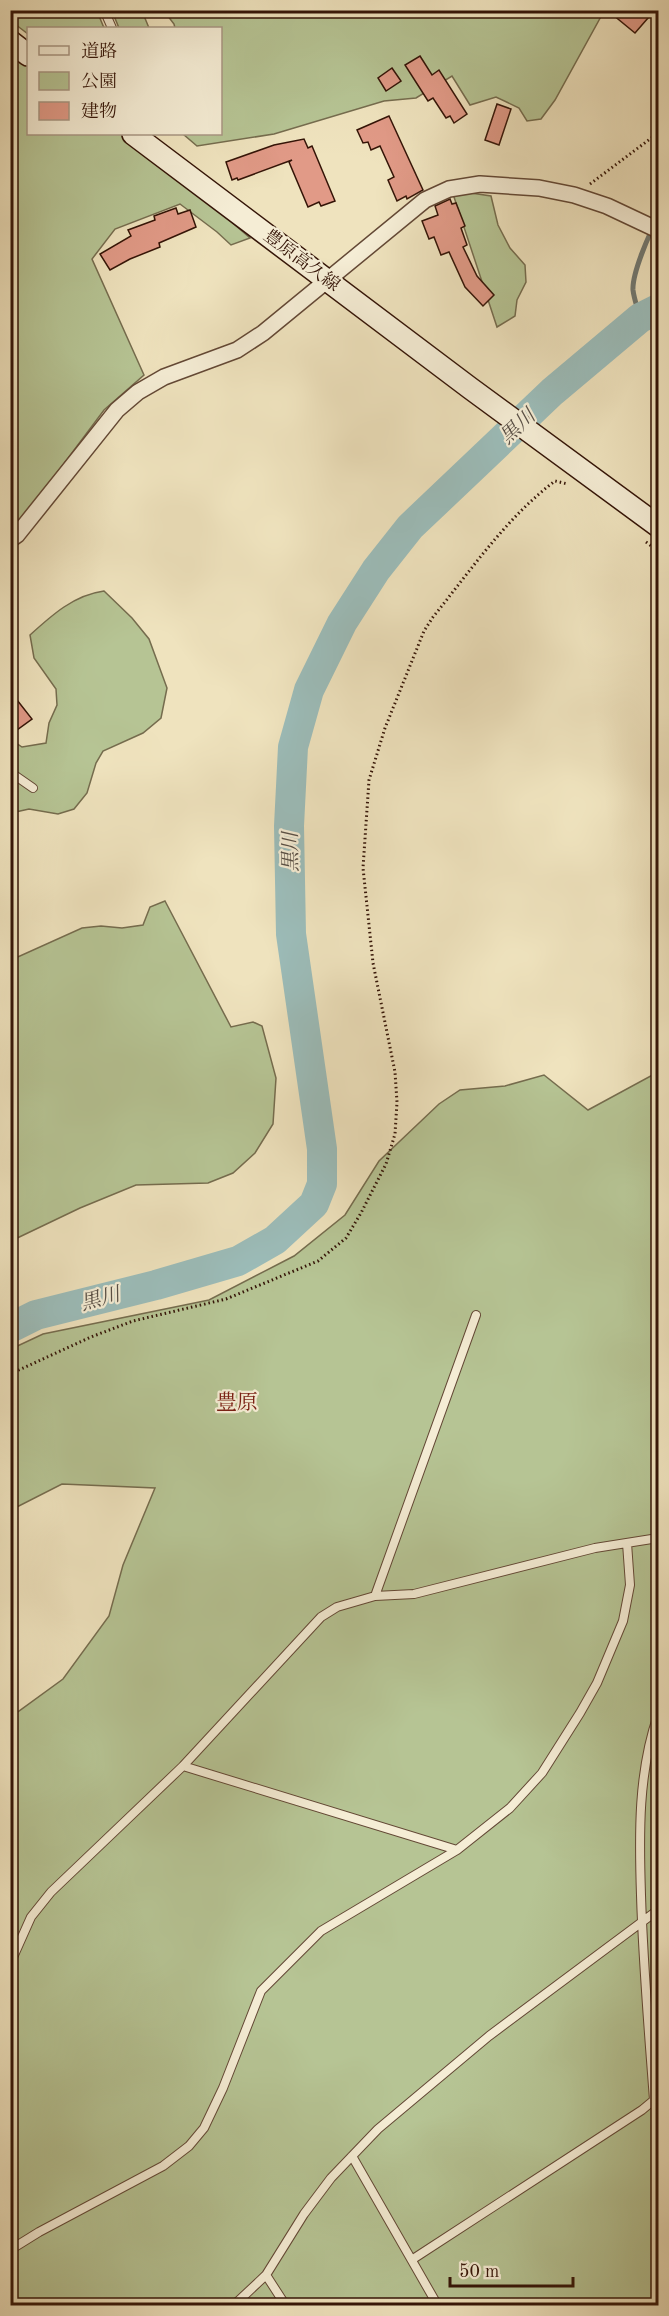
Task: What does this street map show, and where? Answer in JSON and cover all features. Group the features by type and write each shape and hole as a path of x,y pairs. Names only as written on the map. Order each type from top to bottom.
{"main road":[{"path":"10,41 27,54"},
{"name":"豊原高久線","path":"135,135 470,388 658,526"}],"street":[{"path":"10,540 17,535 117,410 138,392 164,377 237,350 263,333 425,200 449,189 480,184 539,188 574,195 639,220 658,230"}],"lane":[{"path":"104,10 112,27"},
{"path":"10,772 33,788"},
{"path":"375,1596 476,1315"},
{"path":"10,1964 32,1917 51,1892 183,1766 321,1617 337,1607 375,1596 414,1594 595,1548 658,1538"},
{"path":"10,2250 39,2232 163,2166 189,2146 204,2128 223,2088 261,1991 321,1931 457,1850 510,1808 543,1773 597,1683 622,1621 630,1585 627,1543"},
{"path":"413,2259 654,2100 639,1847 648,1743 658,1715"},
{"path":"183,1766 457,1850"},
{"path":"233,2306 266,2275 324,2187 378,2129 489,2036 658,1910"},
{"path":"352,2156 438,2306"},
{"path":"266,2275 286,2306"}],"path":[{"path":"574,195 658,133"},
{"path":"10,1374 91,1337 133,1321 226,1299 318,1262 346,1238 386,1164 395,1134 397,1102 395,1072 373,963 363,868 369,780 385,728 424,631 433,617 500,534 545,489 555,481 567,483 576,490"},
{"path":"640,538 658,551"}],"green space":[{"path":"11,10 94,11 104,27 27,27 27,33 11,21"},
{"path":"112,11 142,11 149,27 119,27"},
{"path":"164,11 604,11 555,100 541,119 527,121 519,108 496,97 470,105 452,76 416,98 384,101 274,134 197,146 184,135 222,135 222,27 175,27"},
{"path":"11,53 27,65 27,135 125,135 250,238 231,245 180,204 115,229 92,259 144,375 104,410 11,532"},
{"path":"471,193 491,196 498,225 510,248 525,265 526,282 517,300 515,316 497,327 453,194"},
{"path":"104,591 132,618 149,639 167,688 161,718 143,733 103,751 96,763 87,793 74,809 58,814 29,809 11,813 10,739 22,747 46,743 49,723 57,705 56,689 34,658 30,635 73,601"},
{"path":"165,901 231,1027 253,1022 262,1026 276,1078 273,1124 255,1153 233,1173 208,1183 136,1185 80,1208 11,1241 11,960 82,928 101,926 122,928 143,925 150,907"},
{"path":"658,1072 658,2305 11,2305 11,1717 63,1679 109,1616 123,1565 155,1488 62,1484 11,1510 11,1349 43,1334 209,1300 294,1256 345,1215 379,1161 439,1104 460,1090 505,1086 544,1075 588,1110"}],"building":[{"path":"607,10 639,10 648,18 635,33"},
{"path":"420,56 432,75 439,70 467,114 454,123 450,116 446,118 433,98 428,101 405,65"},
{"path":"392,68 401,81 386,91 378,78"},
{"path":"497,104 511,109 499,145 485,140"},
{"path":"389,116 423,190 407,199 406,196 397,201 388,180 394,177 380,146 371,150 368,142 363,143 357,130"},
{"path":"304,139 308,148 312,146 335,201 321,206 319,202 308,207 289,162 292,160 238,180 237,178 232,180 226,162 274,145"},
{"path":"450,199 452,204 456,203 465,226 461,228 467,245 463,247 477,276 494,295 483,306 465,287 449,252 441,255 434,237 429,239 422,221 438,215 435,206"},
{"path":"176,208 178,214 190,210 196,227 159,243 160,247 110,270 100,254 131,236 128,230 155,220 154,216"},
{"path":"10,691 32,719 10,735"}],"waterway":[{"path":"640,318 633,283 642,254 658,219"},
{"name":"黒川","path":"10,1328 36,1315 156,1285 238,1261 275,1240 314,1204 322,1184 322,1149 291,934 289,826 293,747 309,690 342,623 376,570 410,527 552,392 640,318 658,309"}],"district":[{"name":"豊原","path":"237,1402"}]}
